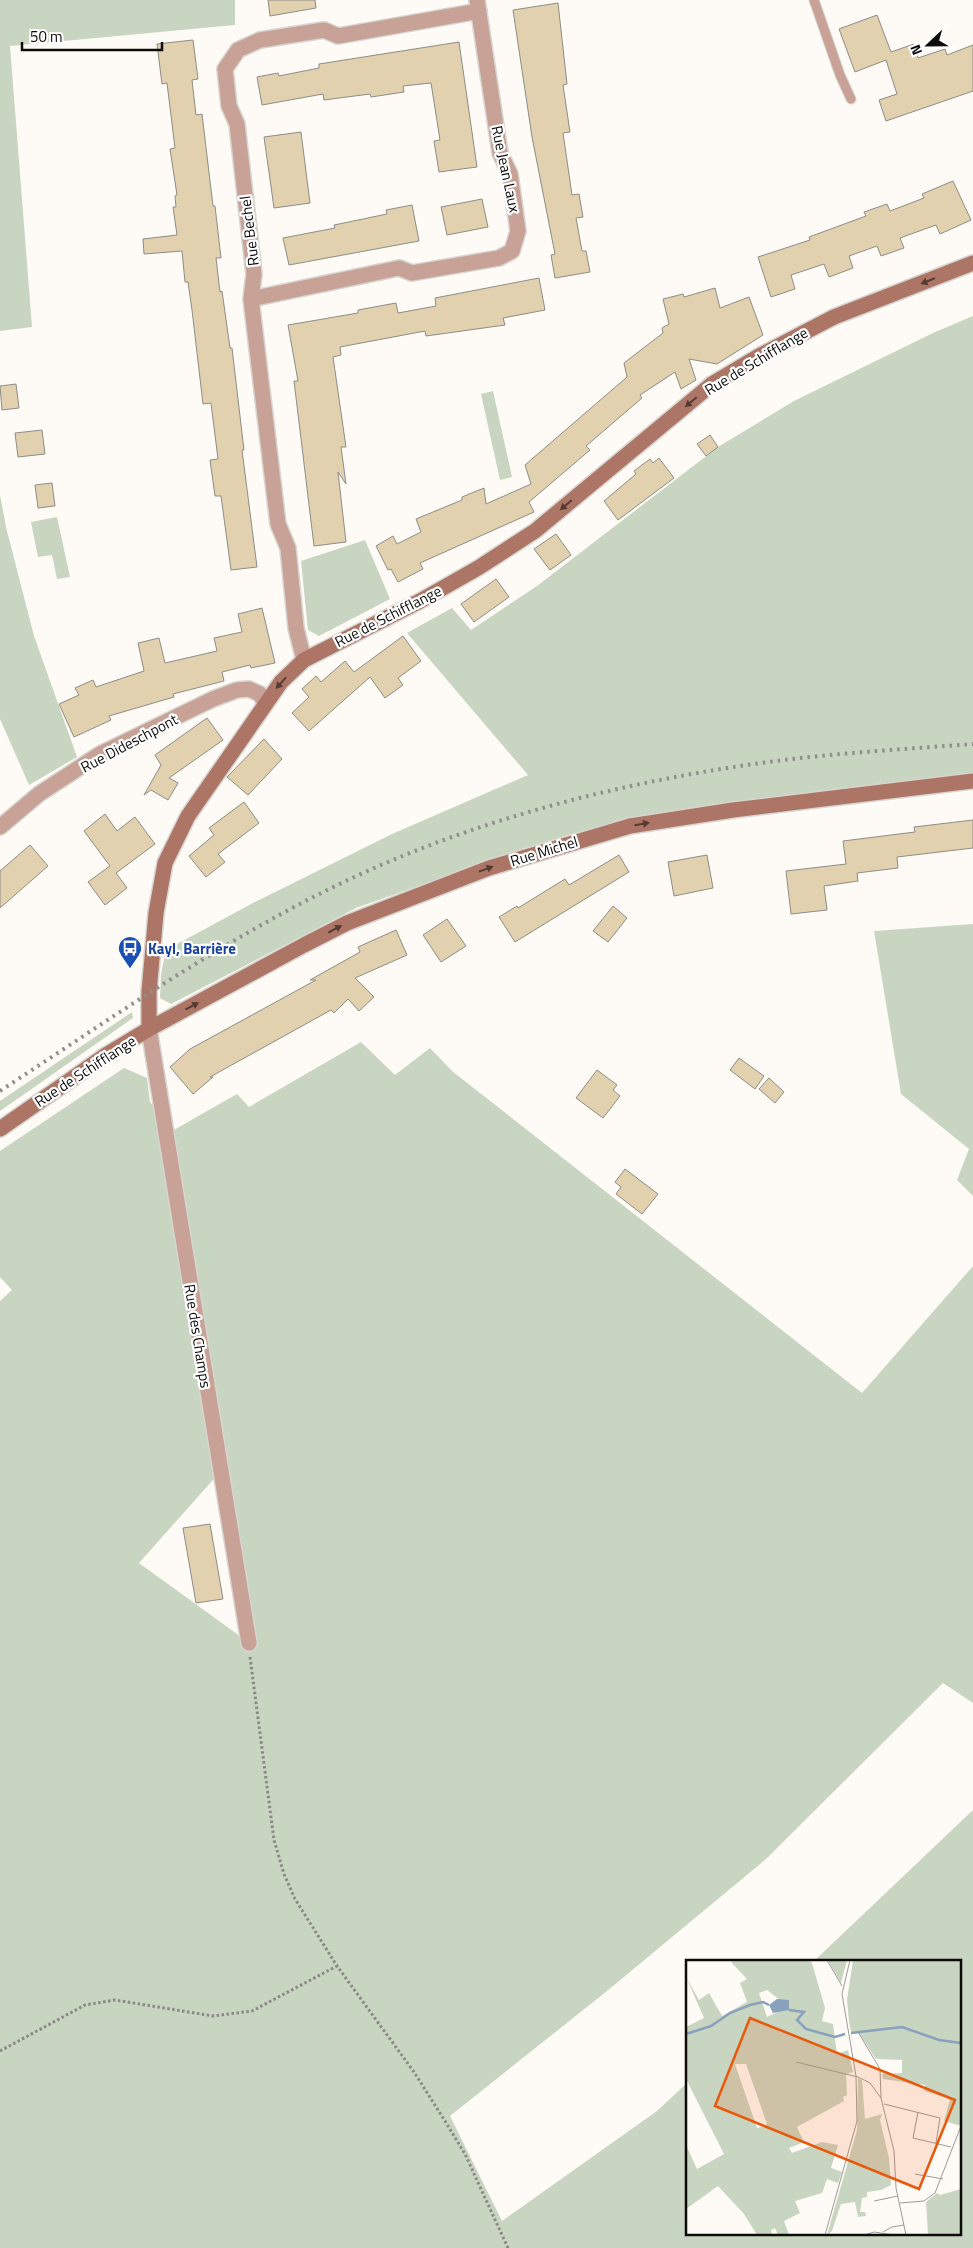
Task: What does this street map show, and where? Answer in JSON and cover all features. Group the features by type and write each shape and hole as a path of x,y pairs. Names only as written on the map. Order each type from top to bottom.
{"street":[{"name":"Rue Bechel","path":"304,660 296,628 288,548 278,524 251,300 254,274 237,124 229,106 225,69 238,50 260,40 324,30 338,36 478,6"},
{"name":"Rue Jean Laux","path":"251,300 399,268 412,273 499,258 512,251 518,231 510,174 500,153 478,6"},
{"name":"Rue de Schifflange","path":"0,1129 106,1055 149,1029 149,992 156,914 165,863 188,816 265,703 281,682 304,660 429,596 478,568 535,531 712,384 759,356 834,317 973,262"},
{"name":"Rue Dideschpont","path":"0,827 39,794 100,754 213,699 237,690 249,689 260,694 265,703"},
{"name":"Rue Michel","path":"149,1029 347,923 489,868 572,842 630,826 673,819 973,781"},
{"name":"Rue des Champs","path":"149,1029 248,1643"}],"lane":[{"path":"814,0 840,75 851,99"}],"path":[{"path":"248,1643 274,1840 284,1874 295,1898 337,1966 414,2072 445,2121 464,2154 508,2248"},
{"path":"0,2050 85,2005 115,2000 214,2016 252,2010 337,1966"}],"green space":[{"path":"0,0 235,0 235,25 10,46 32,327 0,331"},
{"path":"973,316 973,776 656,814 568,835 486,860 456,875 435,880 356,908 171,1004 160,998 161,974 166,950 253,903 392,834 528,775 407,633 452,608 471,630 537,586 718,447 794,401 933,333"},
{"path":"493,391 512,477 500,480 481,394"},
{"path":"0,495 6,527 34,636 77,757 29,785 0,719"},
{"path":"57,517 70,577 57,579 52,555 38,557 31,522"},
{"path":"365,540 390,599 319,636 308,630 301,561"},
{"path":"973,924 973,1196 957,1180 969,1149 901,1094 874,931"},
{"path":"132,1012 133,1018 0,1111 0,1101"},
{"path":"361,1042 395,1075 430,1048 452,1071 862,1393 973,1266 973,1703 943,1683 766,1859 607,1991 450,2116 502,2221 657,2111 686,2084 686,2236 960,2236 960,1960 815,1960 973,1810 973,2248 0,2248 0,1301 12,1290 0,1277 0,1151 124,1068 147,1078 150,1102 172,1131 237,1094 249,1107","holes":["220,1472 248,1642 139,1563"]}],"building":[{"path":"268,0 315,0 316,8 270,16"},
{"path":"558,3 567,84 563,85 570,132 563,133 572,195 579,194 583,217 576,218 582,251 586,251 590,272 555,278 551,255 555,254 532,137 513,10"},
{"path":"877,15 891,52 914,44 918,58 945,49 947,55 973,45 973,91 886,121 879,100 897,94 886,60 855,72 839,29"},
{"path":"193,40 198,79 192,80 196,115 202,114 213,206 215,206 221,258 216,258 220,292 222,291 230,348 232,348 244,450 242,450 257,567 231,570 221,496 215,496 210,460 218,459 211,403 203,404 192,310 188,282 185,282 182,251 144,254 143,239 177,235 173,207 176,207 175,196 177,195 170,149 175,148 167,83 162,84 157,44"},
{"path":"459,42 477,167 439,172 434,141 440,140 431,83 403,86 404,92 371,97 370,94 324,100 323,94 262,105 257,77 278,73 279,76 319,68 319,64"},
{"path":"301,132 310,203 274,208 264,137"},
{"path":"953,181 971,220 940,234 936,225 900,238 904,248 881,256 877,246 849,256 853,268 829,277 824,264 791,275 795,289 771,297 758,257 810,240 809,237 866,216 864,212 887,204 890,211 924,198 922,194"},
{"path":"482,199 488,227 447,235 441,207"},
{"path":"412,205 419,241 289,265 283,238 335,228 334,225 387,214 386,210"},
{"path":"539,278 545,310 503,318 505,325 426,336 425,331 340,347 341,355 333,357 346,447 341,447 346,484 338,472 346,542 314,546 294,381 298,381 288,325 358,313 358,310 396,303 398,313 436,306 435,298"},
{"path":"715,288 720,308 749,297 763,335 717,364 689,359 696,380 681,389 675,372 640,395 642,398 586,446 590,450 529,502 534,512 420,563 423,569 398,582 391,569 388,570 376,546 393,536 397,544 421,532 416,519 462,500 462,497 484,488 486,504 531,484 525,465 627,377 624,363 663,333 662,328 669,324 663,299 683,294 684,297"},
{"path":"16,384 19,408 2,410 0,386"},
{"path":"42,430 45,454 18,457 15,433"},
{"path":"710,435 718,447 706,456 697,444"},
{"path":"659,458 674,478 618,520 604,501 636,474 634,471 650,459 653,463"},
{"path":"52,483 55,506 38,508 35,485"},
{"path":"556,534 571,555 550,570 534,549"},
{"path":"496,579 509,597 474,622 461,604"},
{"path":"262,608 275,663 251,668 250,665 222,672 224,681 173,694 174,697 109,716 111,720 74,737 59,704 79,695 75,688 93,680 96,687 144,671 138,643 159,638 165,663 217,651 214,638 242,632 238,614"},
{"path":"403,636 421,661 398,678 403,685 385,698 370,677 309,731 292,713 309,697 302,689 316,676 321,682 345,661 354,672"},
{"path":"207,718 223,740 169,778 178,783 168,800 151,790 144,795 161,765 155,755"},
{"path":"264,739 282,759 248,795 227,777"},
{"path":"244,802 259,823 218,854 225,862 206,877 189,856 214,835 209,828"},
{"path":"105,814 117,831 135,817 155,844 116,873 127,888 105,905 88,882 110,866 84,831"},
{"path":"973,820 973,848 897,857 898,868 857,873 858,881 824,886 827,910 791,914 786,871 846,864 843,841 915,832 914,827"},
{"path":"30,845 48,866 0,908 0,871"},
{"path":"619,855 629,872 515,942 499,917 517,906 518,908 565,879 569,885"},
{"path":"707,855 713,888 674,896 668,862"},
{"path":"613,906 627,918 608,942 593,931"},
{"path":"447,919 466,946 441,962 423,935"},
{"path":"396,930 407,955 355,978 374,997 359,1011 348,999 334,1013 331,1010 210,1077 213,1077 193,1094 170,1067 190,1049 316,980 310,980 360,952 358,947"},
{"path":"739,1058 764,1076 755,1089 730,1070"},
{"path":"597,1070 617,1085 613,1090 620,1096 603,1118 576,1098"},
{"path":"769,1078 784,1092 775,1103 759,1089"},
{"path":"625,1169 658,1194 642,1214 616,1194 621,1187 615,1182"},
{"path":"210,1524 223,1599 196,1603 183,1528"}],"railway":[{"path":"0,1091 139,999 233,941 331,888 427,846 475,829 571,800 669,778 718,769 819,756 973,744"}],"place":[{"name":"Kayl, Barrière","path":"130,969"}]}
